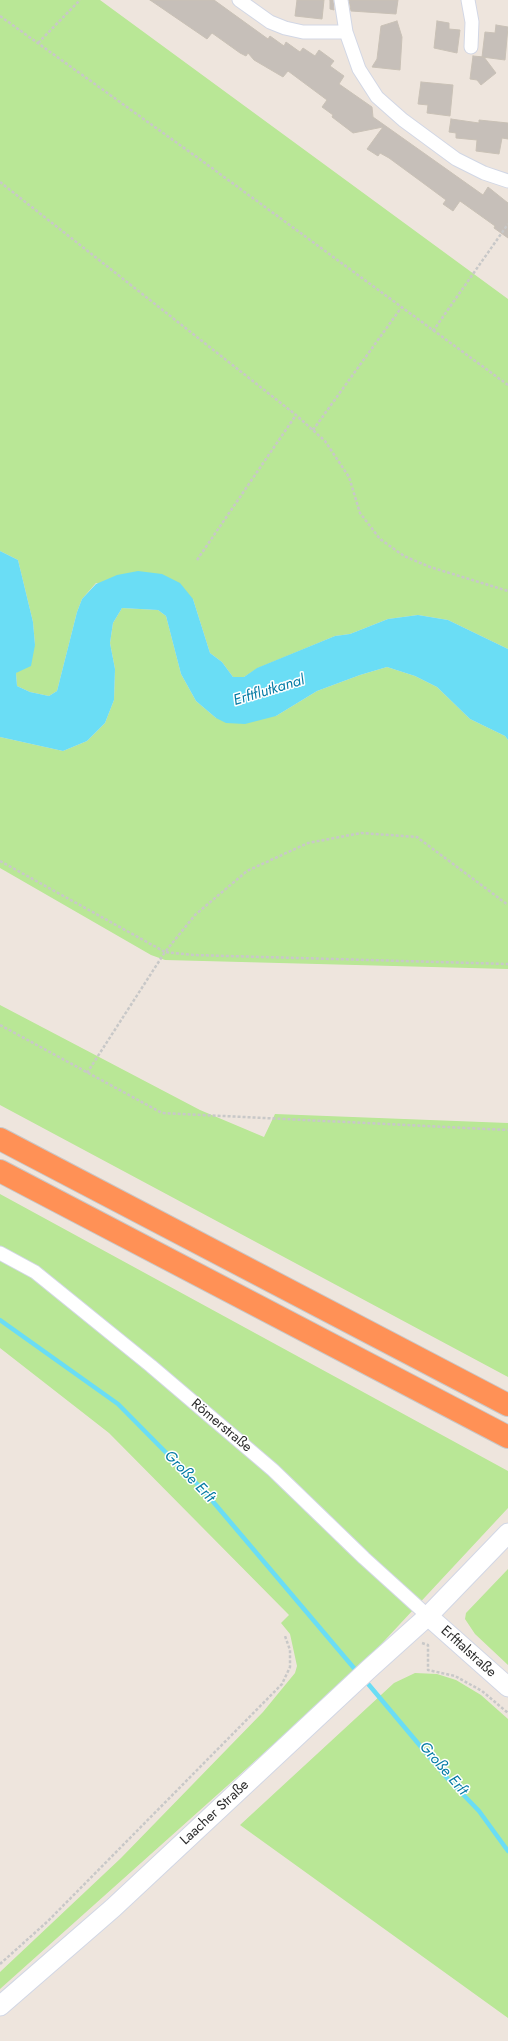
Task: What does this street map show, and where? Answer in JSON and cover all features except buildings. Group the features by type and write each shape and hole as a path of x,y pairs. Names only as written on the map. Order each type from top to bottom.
{"highway":[{"path":"0,1139 508,1406"},
{"path":"0,1171 508,1437"}],"main road":[{"name":"Laacher Straße","path":"0,2006 114,1908 369,1669 428,1616 508,1533"},
{"name":"Erfttalstraße","path":"428,1616 508,1687"}],"street":[{"path":"239,0 270,22 285,28 303,32 346,32"},
{"path":"341,0 346,32 359,69 377,97 403,120 456,159 484,173 508,181"},
{"path":"468,0 472,22 471,47"},
{"name":"Römerstraße","path":"0,1253 35,1272 151,1366 273,1470 364,1558 428,1616"}],"path":[{"path":"38,43 80,0"},
{"path":"0,16 205,163 508,385"},
{"path":"0,182 296,415 325,441 349,477 360,513 380,539 404,556 430,567 508,591"},
{"path":"433,331 508,224"},
{"path":"313,430 401,308"},
{"path":"197,560 296,415"},
{"path":"87,1073 165,952 195,915 247,871 308,843 361,833 417,837 508,905"},
{"path":"0,861 165,952 194,955 508,964"},
{"path":"0,1025 162,1113 508,1130"},
{"path":"0,1964 48,1921 282,1684 290,1667 290,1650 285,1636"},
{"path":"405,1636 428,1645 428,1670 455,1676 482,1691 508,1713"}],"green space":[{"path":"0,0 100,0 508,299 508,649 448,620 418,615 388,619 350,634 335,636 258,668 244,677 233,677 222,662 210,653 193,599 96,583 82,599 77,612 57,691 49,696 30,692 17,686 16,673 35,645 33,622 18,560 0,551"},
{"path":"122,608 158,610 166,616 181,674 196,701 216,718 276,716 317,691 387,667 415,676 437,687 470,719 505,736 508,740 508,969 165,960 151,955 0,868 0,737 63,751 87,741 105,723 114,700 115,669 110,643 113,623"},
{"path":"0,1005 200,1110 264,1137 275,1114 508,1123 508,1377 0,1105"},
{"path":"0,1194 508,1471 508,1508 359,1668 0,1989 0,1972 121,1858 263,1712 295,1673 297,1666 290,1634 281,1623 289,1615 109,1433 0,1348"},
{"path":"508,1569 508,1665 475,1634 465,1619 466,1613"},
{"path":"415,1673 437,1674 456,1680 481,1695 508,1719 508,2018 240,1825 394,1683"}],"water":[{"name":"Erftflutkanal","path":"0,551 18,560 33,622 35,645 31,666 16,673 17,686 30,692 49,696 57,691 77,612 82,599 96,584 117,575 138,571 162,574 180,583 193,599 210,653 222,662 233,677 244,677 257,668 335,636 350,634 388,619 418,615 448,620 508,649 508,740 505,736 470,719 437,687 415,676 387,667 317,691 276,716 245,724 226,723 216,718 196,701 181,674 166,616 158,610 122,608 113,623 110,643 115,669 114,700 105,723 87,741 63,751 0,737"}],"waterway":[{"name":"Große Erft","path":"0,1320 118,1404 204,1491 359,1674"},
{"name":"Große Erft","path":"364,1679 448,1779 479,1811 508,1851"}]}
